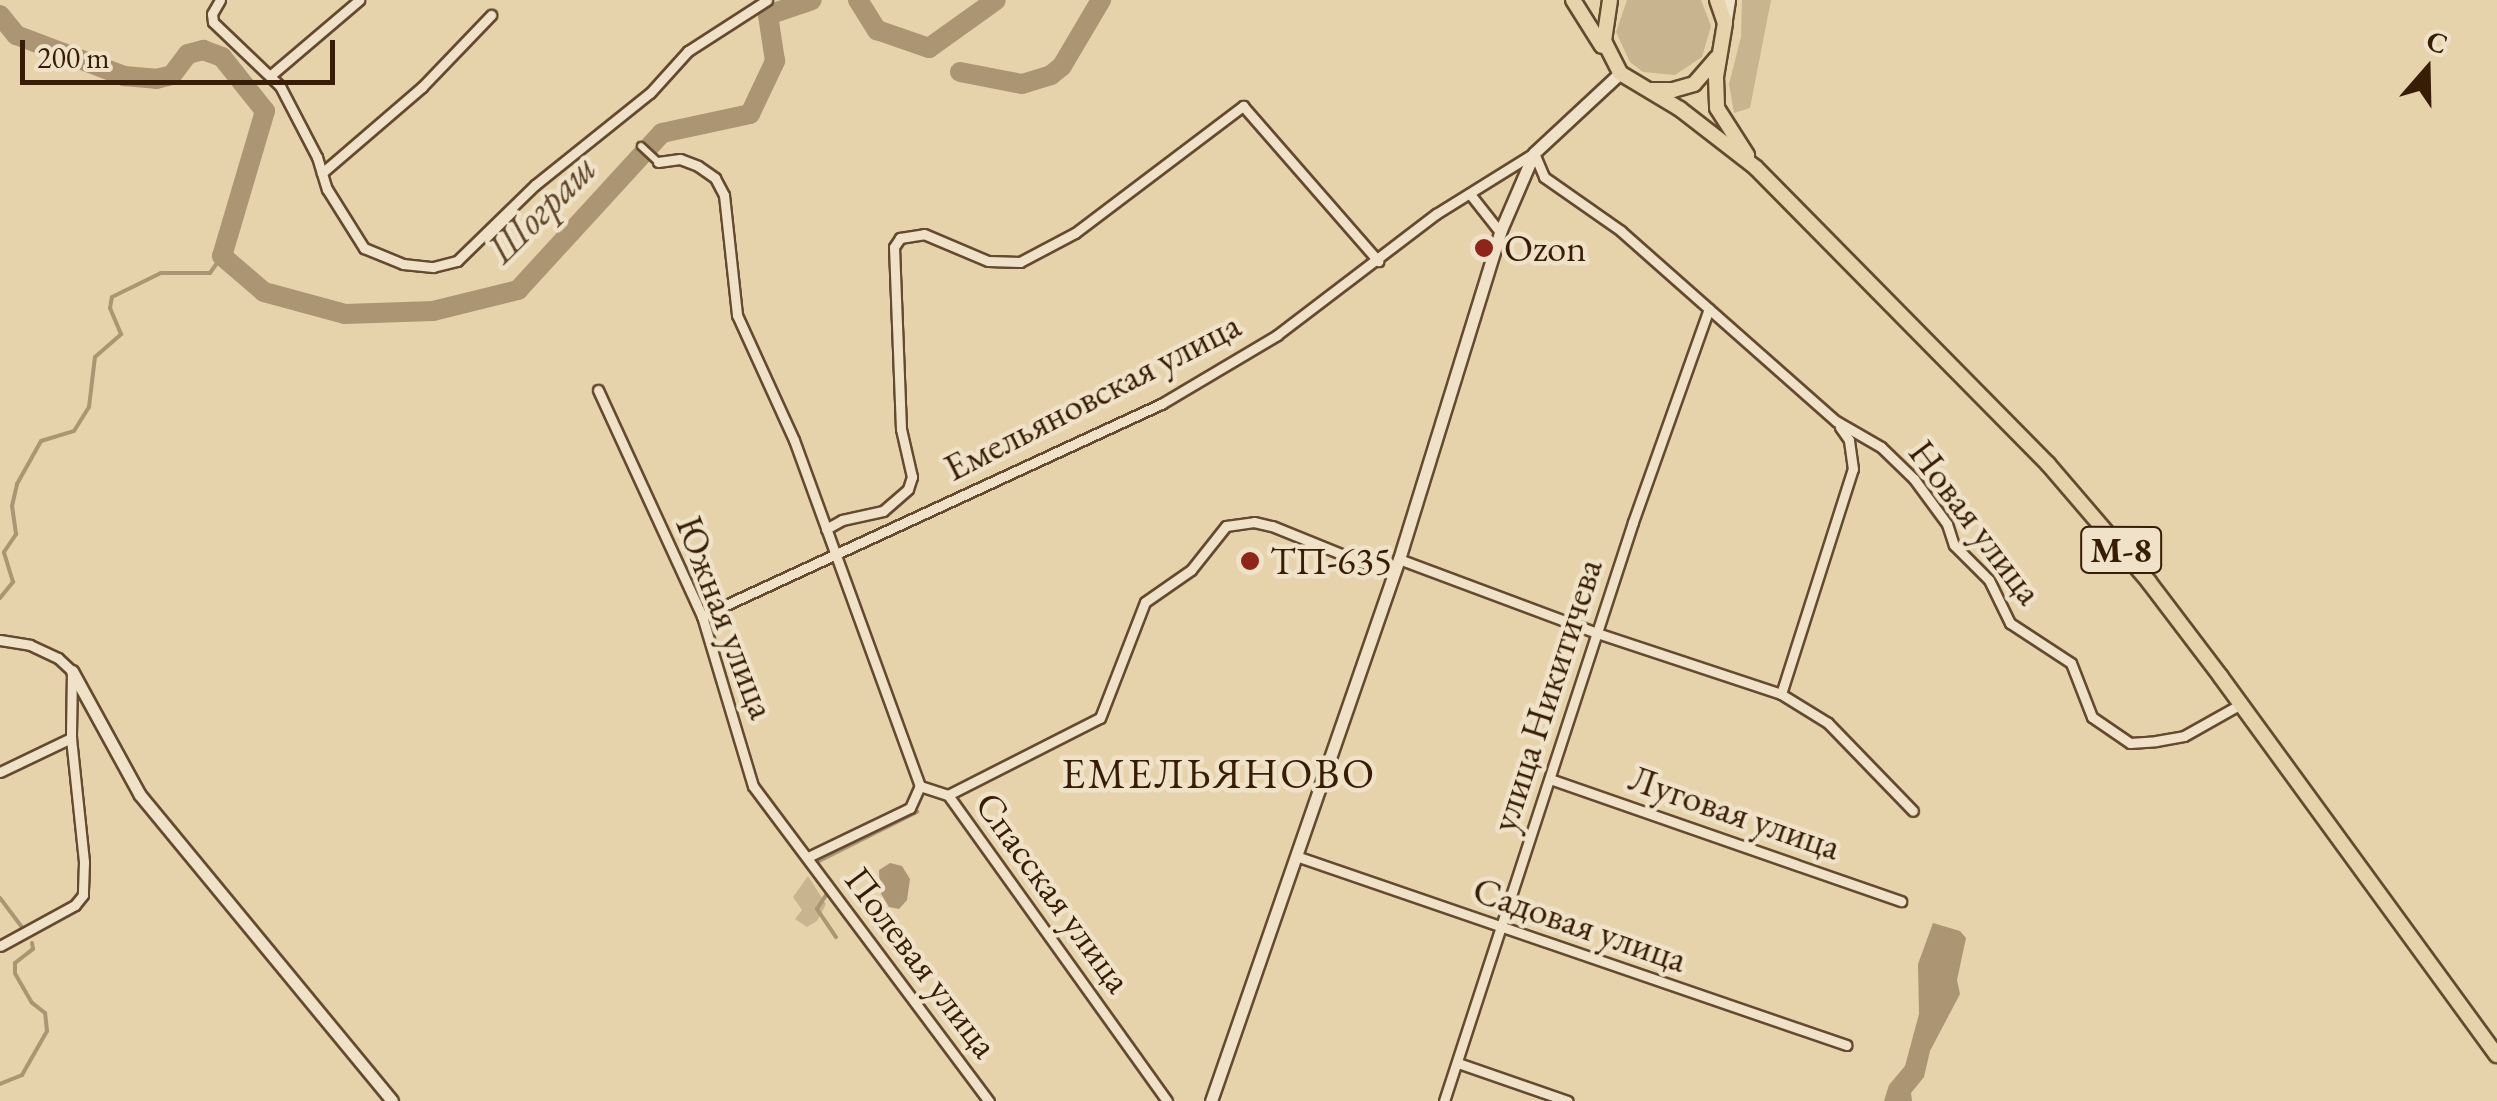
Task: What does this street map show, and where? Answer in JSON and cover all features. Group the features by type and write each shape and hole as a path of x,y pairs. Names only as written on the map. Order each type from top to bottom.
{"main road":[{"name":"М-8","path":"1573,0 1621,72 1680,109 1756,168 2048,464 2149,582 2497,1055"},
{"path":"1610,0 1603,33 1621,72 1657,91 1686,87 1704,76 1720,53"},
{"name":"М-8","path":"1717,0 1724,34 1717,108 1756,168"},
{"path":"1724,34 1729,0"}],"street":[{"path":"220,0 212,14 213,22 271,75 327,189 364,248 403,264 433,267 457,262 535,185 650,93 688,52 766,0"},
{"path":"271,75 358,0"},
{"path":"322,173 422,87 491,15"},
{"path":"1211,1101 1393,575 1500,232 1534,153 1621,72"},
{"path":"826,529 860,514 883,510 908,489 912,476 901,428 894,247 900,238 924,234 988,261 1020,262 1075,233 1242,106 1378,261"},
{"path":"641,146 658,162"},
{"name":"Емельяновская улица","path":"702,616 1162,404 1277,335 1470,194 1534,153"},
{"name":"Новая улица","path":"1534,153 1544,177 1621,232 1836,421 1881,447 1914,478 1946,524 1954,545 1989,580 2010,623 2071,663 2092,717 2130,743 2156,741 2184,736 2240,704"},
{"name":"Спасская улица","path":"658,162 680,159 698,166 715,178 724,195 737,316 794,440 920,786 948,795 1167,1101"},
{"path":"1470,194 1500,232"},
{"name":"улица Никитичева","path":"1444,1101 1597,633 1709,308"},
{"name":"Южная улица","path":"598,390 702,616 753,786 808,857"},
{"path":"1782,694 1853,469 1849,440 1836,421"},
{"path":"948,795 1100,718 1146,602 1191,570 1226,526 1254,522 1272,526 1393,575"},
{"path":"1398,559 1597,633 1782,694 1828,723 1913,811"},
{"path":"0,640 30,645 58,658 72,672 140,796 392,1101"},
{"path":"0,946 60,914 83,895 84,862 70,738 72,672"},
{"path":"0,772 70,738"},
{"name":"Луговая улица","path":"1550,779 1901,902"},
{"path":"808,857 910,808 920,786"},
{"name":"Садовая улица","path":"1296,856 1846,1045"},
{"name":"Полевая улица","path":"808,857 990,1101"},
{"path":"1458,1063 1568,1101"}],"shaded area":[{"path":"1627,0 1701,0 1711,26 1702,57 1675,75 1643,72 1630,62 1616,32"},
{"path":"1742,0 1771,0 1750,108 1734,113 1729,84 1741,37"},
{"path":"890,863 902,866 910,879 907,900 899,909 889,907 880,892 879,870"},
{"path":"808,876 826,904 817,921 807,927 795,919 802,910 793,897"},
{"path":"1933,923 1960,931 1966,938 1957,980 1960,994 1930,1051 1924,1077 1911,1093 1912,1101 1884,1101 1889,1085 1905,1066 1919,1014 1918,964"}],"waterway":[{"name":"Шограш","path":"0,15 16,35 124,76 156,79 172,75 188,54 203,50 222,57 265,111 222,256 264,292 345,314 433,311 518,290 662,133 750,114 775,61 768,15 812,0"},
{"name":"Шограш","path":"858,0 877,30 929,48 996,0"},
{"path":"960,72 1022,84 1051,75 1062,66 1101,0"},
{"path":"0,598 13,582 4,552 16,534 12,506 17,484 41,441 74,431 89,407 95,357 121,334 110,308 112,297 161,273 210,273 222,256"},
{"path":"819,861 917,812"},
{"path":"828,892 817,909 836,937"},
{"path":"0,898 22,927"},
{"path":"0,1084 22,1075 47,1031 45,1013 32,1003 15,973 15,963 33,949 32,943"}],"place":[{"name":"Ozon","path":"1484,248"},
{"name":"ТП-635","path":"1250,561"}],"district":[{"name":"ЕМЕЛЬЯНОВО","path":"1219,774"}]}
